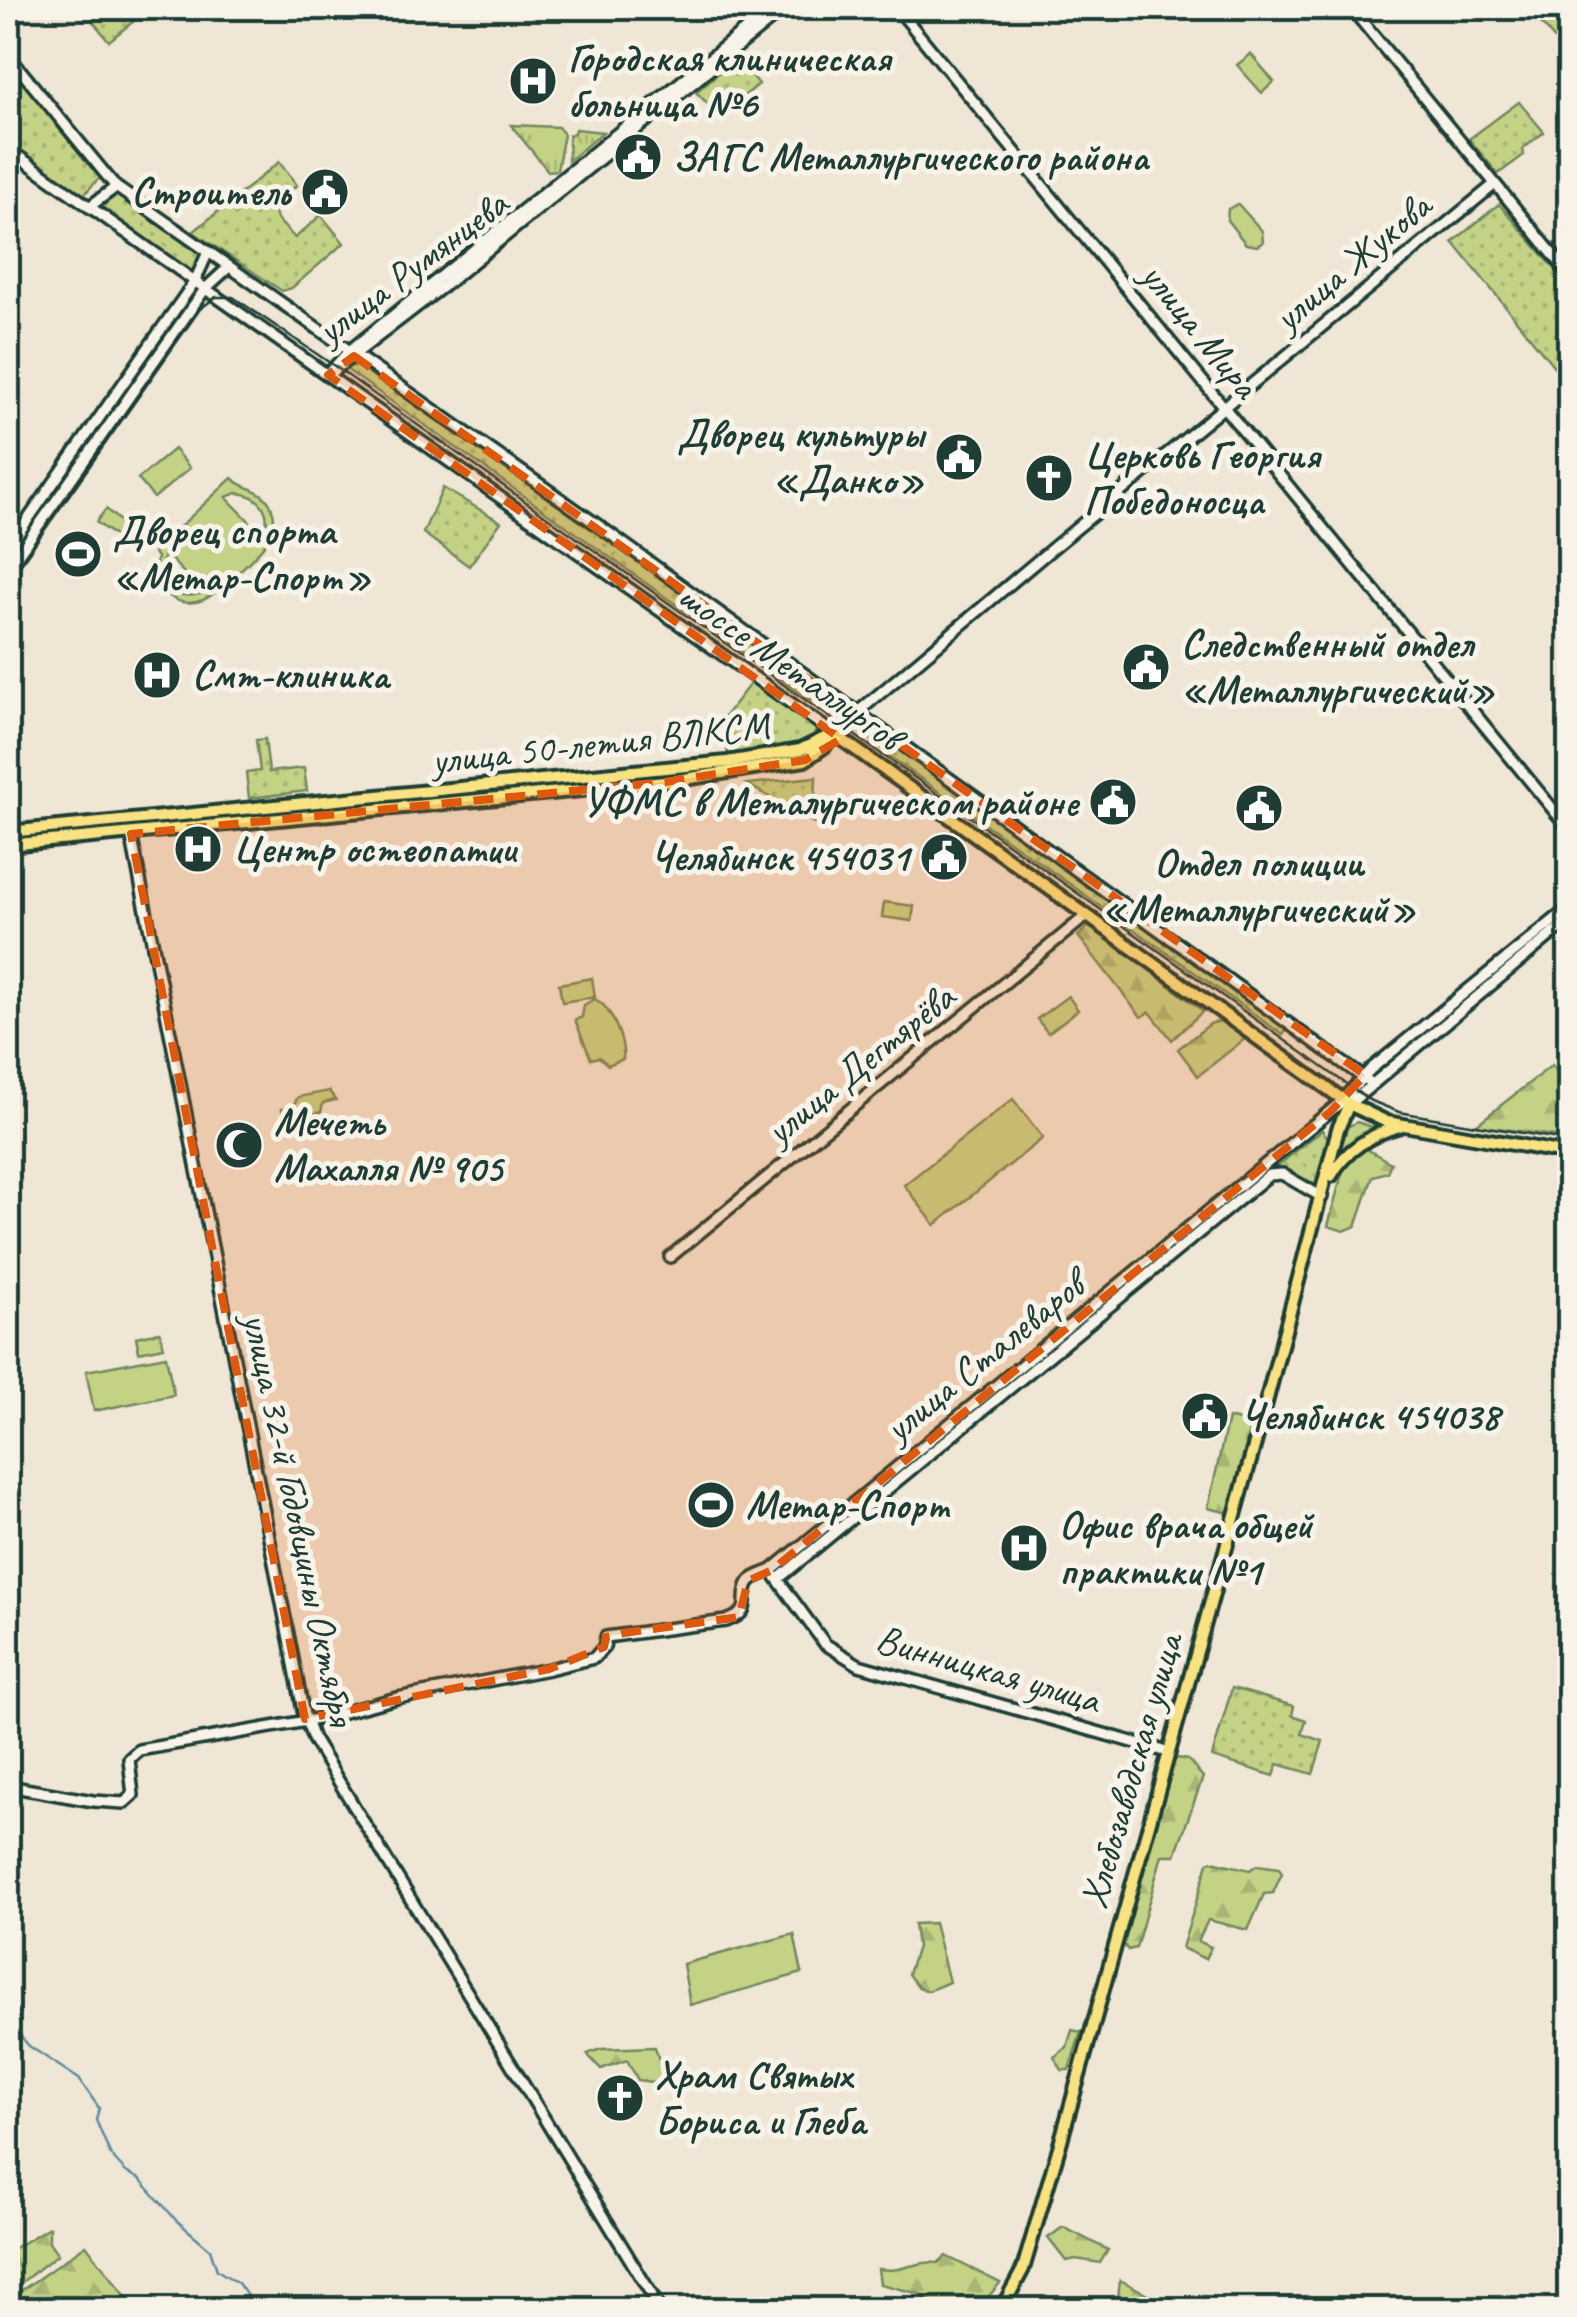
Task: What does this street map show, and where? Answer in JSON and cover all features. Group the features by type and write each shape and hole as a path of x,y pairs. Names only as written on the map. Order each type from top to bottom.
{"main road":[{"name":"улица Румянцева","path":"563,183 772,8"},
{"name":"улица Румянцева","path":"328,375 785,8"},
{"name":"улица Мира","path":"897,8 1570,830"},
{"path":"1351,8 1570,275"},
{"name":"шоссе Металлургов","path":"8,55 116,187 602,528 854,713 1368,1079"},
{"name":"шоссе Металлургов","path":"8,149 834,733 1344,1102 1377,1119 1570,1154"},
{"name":"улица Жукова","path":"834,733 1495,184"},
{"path":"89,207 116,187"},
{"path":"8,548 195,282 208,252"},
{"path":"8,568 205,288 229,267"},
{"name":"улица 50-летия ВЛКСМ","path":"8,832 713,764 800,750 834,733"},
{"name":"улица 50-летия ВЛКСМ","path":"8,845 665,782 804,760 826,746 834,733"},
{"path":"130,820 132,834"},
{"name":"улица 32-й Годовщины Октября","path":"132,834 228,1342 305,1720 661,2310"},
{"name":"улица Сталеваров","path":"305,1720 549,1669 594,1658 606,1642 739,1617 745,1610 750,1582 775,1575 1267,1170 1570,907"},
{"name":"улица Дегтярёва","path":"670,1257 1086,916"},
{"name":"улица Сталеваров","path":"1446,1014 1570,919"},
{"name":"Хлебозаводская улица","path":"1004,2307 1027,2257 1060,2144 1323,1194 1344,1102"},
{"path":"1267,1170 1323,1194 1343,1158 1379,1132 1404,1125"},
{"name":"Винницкая улица","path":"775,1575 826,1644 859,1665 1168,1752"},
{"path":"8,1786 124,1804 133,1795 129,1759 139,1750 305,1720"},
{"path":"1004,2307 1039,2310"}],"highlighted area":[{"path":"354,356 1365,1075 1330,1112 772,1570 748,1581 739,1617 606,1637 604,1647 549,1669 305,1719 131,834 665,782 805,760 841,739 328,375"}],"green space":[{"path":"82,8 150,8 109,41"},
{"path":"1528,8 1569,8 1569,56"},
{"path":"1251,54 1274,82 1262,93 1237,65"},
{"path":"737,57 759,84 720,116 696,92"},
{"path":"8,60 58,121 55,124 70,142 74,140 105,178 97,180 82,197 8,144"},
{"path":"1519,102 1544,132 1523,149 1524,155 1498,174 1469,139"},
{"path":"511,125 558,127 564,134 557,170 548,171"},
{"path":"575,129 603,132 568,161 569,135"},
{"path":"279,162 297,185 273,205 277,219 295,238 321,215 344,243 292,288 282,291 193,232"},
{"path":"119,195 200,250 198,269 188,272 101,210 101,204 110,196"},
{"path":"1238,204 1262,231 1263,242 1257,246 1246,244 1227,220 1228,209"},
{"path":"1499,204 1569,285 1569,385 1453,242"},
{"path":"361,366 818,690 811,701 346,369"},
{"path":"174,449 190,468 154,498 138,479"},
{"path":"232,478 262,495 272,508 273,527 267,542 203,600 182,602 166,593 157,577 157,557 153,552","holes":["237,493 253,497 263,506 267,519 263,535 226,497","165,553 202,592 202,593 183,595 168,587 162,572"]},
{"path":"443,488 501,522 469,566 423,533"},
{"path":"106,509 131,531 120,540 96,522"},
{"path":"753,680 809,719 816,730 812,739 798,747 728,755 722,720"},
{"path":"871,727 1291,1024 1283,1035 886,754 865,735"},
{"path":"265,739 269,772 304,768 307,791 249,798 246,773 260,771 256,740"},
{"path":"804,754 805,757 706,772 564,784 706,770"},
{"path":"816,777 814,823 747,784"},
{"path":"553,787 335,809 335,806"},
{"path":"318,810 141,826 144,824"},
{"path":"884,902 914,906 912,921 882,917"},
{"path":"1090,925 1203,1011 1172,1040 1150,1012 1141,1017 1078,936"},
{"path":"592,978 595,997 562,1002 559,984"},
{"path":"1068,996 1078,1010 1048,1033 1037,1019"},
{"path":"594,999 611,1016 622,1043 623,1059 608,1065 599,1057 591,1059 575,1020 582,1017 584,1005"},
{"path":"1223,1020 1246,1038 1198,1076 1178,1049 1210,1024"},
{"path":"1552,1065 1569,1088 1569,1138 1476,1125"},
{"path":"329,1091 336,1100 323,1103 321,1112 284,1119 282,1109 292,1107 298,1097"},
{"path":"1013,1099 1043,1138 935,1225 904,1185"},
{"path":"1357,1122 1377,1129 1337,1162 1347,1127"},
{"path":"1322,1130 1329,1139 1316,1188 1275,1168"},
{"path":"1363,1147 1391,1163 1387,1172 1373,1176 1356,1226 1344,1231 1328,1226 1344,1166"},
{"path":"160,1332 164,1347 139,1352 136,1337"},
{"path":"166,1356 174,1395 94,1411 86,1371"},
{"path":"1228,1418 1251,1424 1229,1513 1208,1508"},
{"path":"1232,1688 1294,1706 1292,1715 1306,1720 1302,1734 1323,1741 1313,1774 1278,1764 1274,1776 1212,1757"},
{"path":"1178,1758 1188,1760 1203,1777 1175,1855 1162,1855 1136,1948 1128,1950 1122,1942 1170,1764"},
{"path":"1208,1863 1250,1870 1257,1865 1279,1868 1282,1873 1273,1893 1264,1894 1248,1930 1208,1920 1198,1941 1211,1947 1205,1959 1182,1948"},
{"path":"934,1923 949,1982 928,1991 918,1987 908,1974 917,1947 914,1924"},
{"path":"794,1934 802,1973 690,2005 683,1964"},
{"path":"1072,2030 1081,2032 1069,2070 1062,2070 1054,2057 1067,2047"},
{"path":"655,2047 666,2084 638,2080 627,2060 601,2069 587,2054 601,2049"},
{"path":"49,2227 49,2242 58,2254 8,2293 8,2252"},
{"path":"1063,2227 1108,2250 1100,2263 1066,2261 1048,2238"},
{"path":"86,2245 128,2299 113,2309 8,2309 8,2300"},
{"path":"946,2256 1000,2283 978,2309 942,2309 920,2294 880,2284 878,2269 938,2263"},
{"path":"1120,2280 1165,2303 1164,2309 1117,2307"}],"waterway":[{"path":"8,1999 20,2012 18,2033 29,2046 79,2079 99,2108 96,2120 111,2156 126,2172 140,2179 176,2220 210,2249 217,2270 238,2283 257,2310"}],"tram line":[{"path":"8,582 200,309 216,297 233,297 1369,1100 1399,1112 1570,1141"}],"place":[{"name":"Городская клиническая больница №6","path":"533,81"},
{"name":"ЗАГС Металлургического района","path":"638,157"},
{"name":"Строитель","path":"325,192"},
{"name":"Дворец культуры «Данко»","path":"959,457"},
{"name":"Церковь Георгия Победоносца","path":"1049,478"},
{"name":"Дворец спорта «Метар-Спорт»","path":"78,554"},
{"name":"Следственный отдел «Металлургический»","path":"1146,667"},
{"name":"Смт-клиника","path":"157,675"},
{"name":"УФМС в Металургическом районе","path":"1113,802"},
{"name":"Отдел полиции «Металлургический»","path":"1259,808"},
{"name":"Центр остеопатии","path":"198,849"},
{"name":"Челябинск 454031","path":"944,857"},
{"name":"Мечеть Махалля № 905","path":"239,1145"},
{"name":"Челябинск 454038","path":"1205,1416"},
{"name":"Метар-Спорт","path":"711,1505"},
{"name":"Офис врача общей практики №1","path":"1024,1548"},
{"name":"Храм Святых Бориса и Глеба","path":"620,2098"}]}
